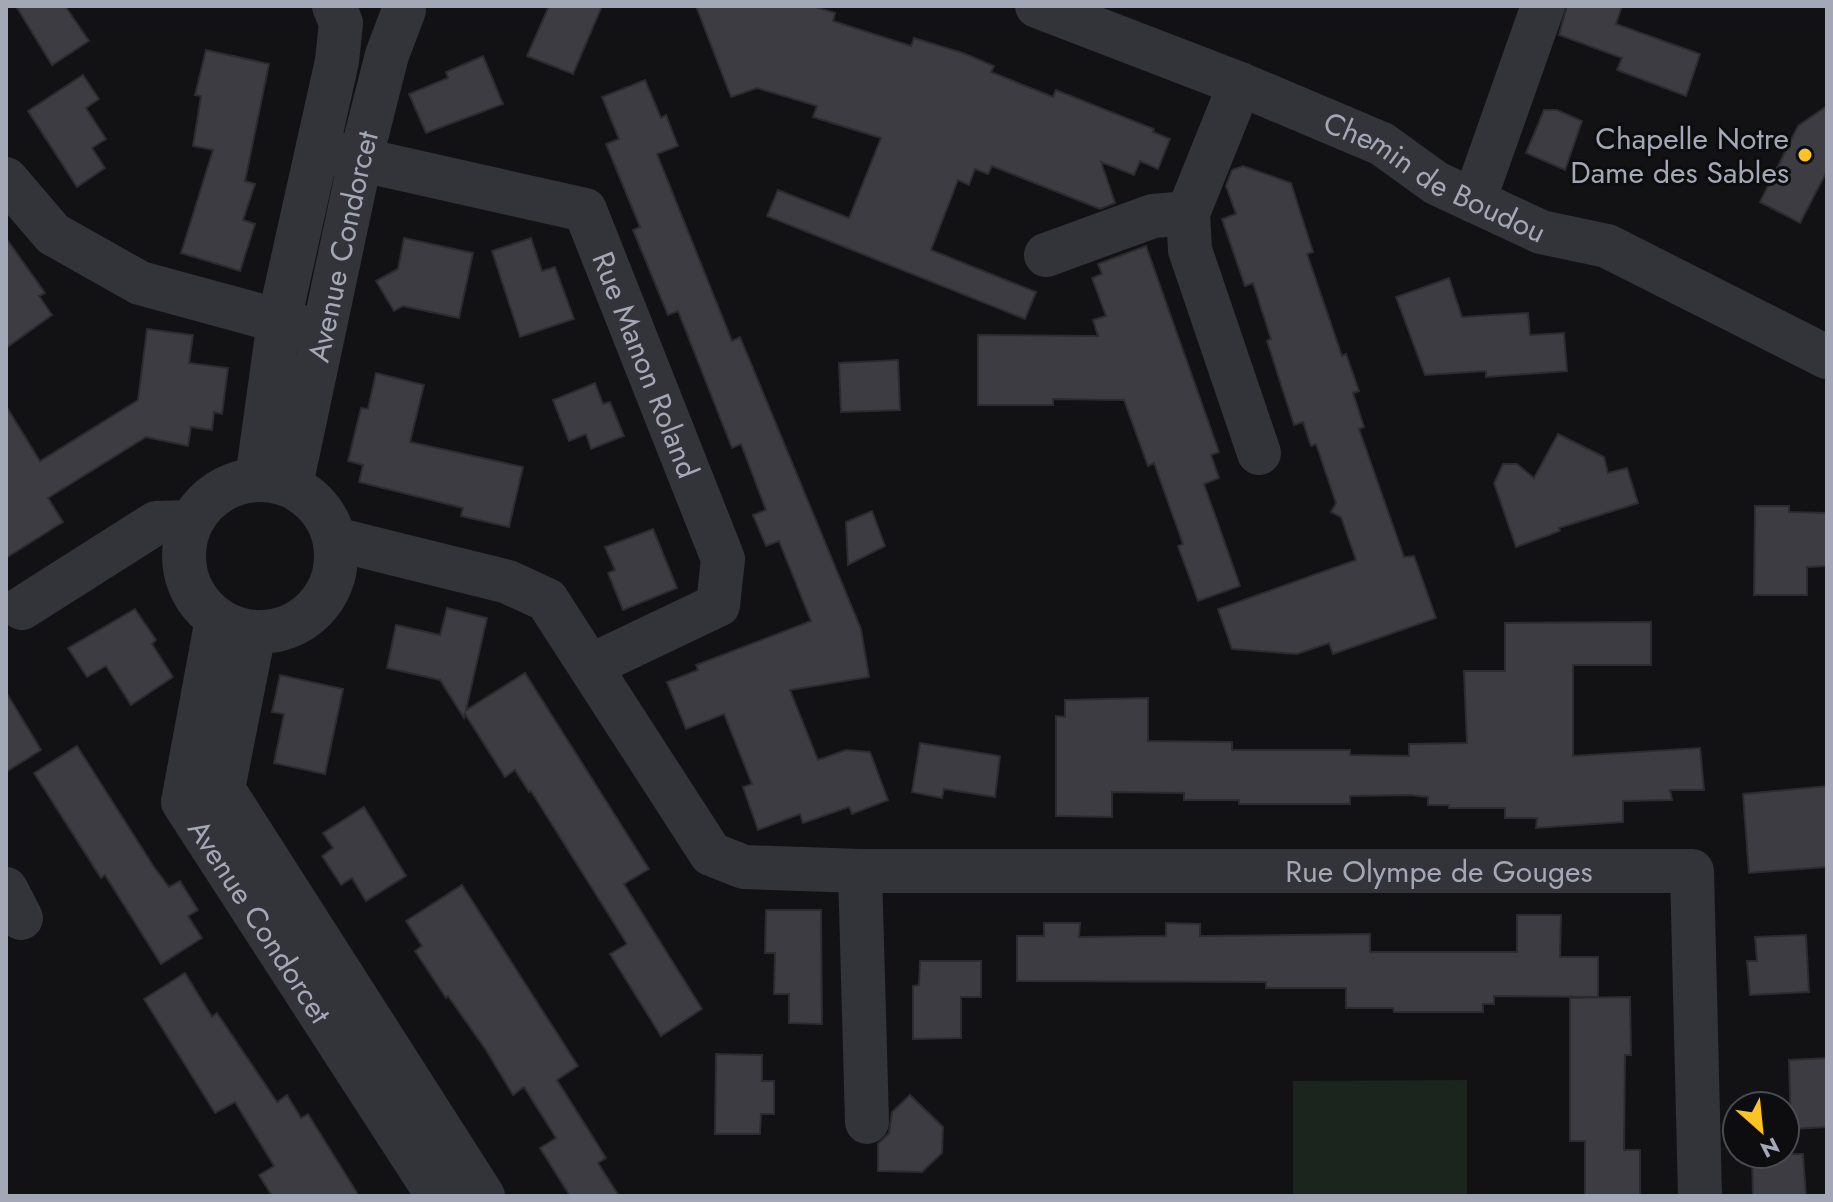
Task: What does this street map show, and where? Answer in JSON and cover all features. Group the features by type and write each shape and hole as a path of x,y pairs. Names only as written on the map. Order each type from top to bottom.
{"street":[{"name":"Avenue Condorcet","path":"274,482 279,321 337,61 341,23 334,6"},
{"path":"357,6 377,12 411,8"},
{"name":"Chemin de Boudou","path":"1037,6 1240,84 1382,144 1436,183 1541,232 1607,246 1827,357"},
{"path":"1474,201 1543,6"},
{"name":"Avenue Condorcet","path":"274,482 323,333 360,161 387,55 411,8"},
{"path":"1240,84 1188,213 1190,250 1259,453"},
{"path":"318,150 360,161"},
{"name":"Rue Manon Roland","path":"360,161 585,210 723,559 718,605 590,666"},
{"path":"6,179 53,234 140,283 323,333"},
{"path":"1046,255 1153,216 1188,213"},
{"path":"274,482 307,495 325,514 335,539 336,569 327,594 310,614 287,628 235,626 198,601 187,578 184,548 191,522 202,506 222,489 274,482"},
{"path":"22,608 156,523 191,522"},
{"name":"Rue Olympe de Gouges","path":"335,539 508,582 547,600 711,854 744,867 860,871 1692,871 1700,1196"},
{"name":"Avenue Condorcet","path":"235,626 183,802 438,1196"},
{"name":"Avenue Condorcet","path":"235,626 223,789 483,1196"},
{"path":"860,871 867,1122"}],"shaded area":[{"path":"1467,1080 1467,1196 1293,1196 1293,1081"}],"building":[{"path":"16,6 65,6 89,41 52,65"},
{"path":"549,6 602,6 573,74 527,56"},
{"path":"696,6 812,6 835,13 833,21 911,46 914,38 963,53 994,66 991,72 1053,97 1056,90 1154,129 1153,132 1170,139 1158,169 1140,161 1134,175 1101,162 1115,203 1100,209 992,166 988,174 975,169 969,185 958,180 931,250 1036,292 1025,319 767,216 778,190 849,218 881,138 813,117 817,106 757,88 731,97"},
{"path":"1567,6 1622,6 1616,24 1700,54 1686,96 1617,70 1622,58 1559,35"},
{"path":"206,50 269,64 245,181 255,184 243,220 255,224 240,271 181,253 213,150 193,146 201,96 195,95"},
{"path":"483,56 503,104 426,133 409,94 448,78 446,72"},
{"path":"83,75 99,99 86,108 106,139 92,148 105,168 77,187 28,111"},
{"path":"645,80 661,118 666,115 678,146 657,154 732,341 740,337 861,629 869,677 790,690 818,760 846,750 870,752 888,800 852,814 849,807 803,823 800,814 758,830 743,787 752,784 724,714 686,729 667,682 698,670 696,665 811,621 779,541 766,546 753,515 766,510 741,444 732,448 678,311 668,315 633,230 640,227 606,144 619,139 602,97"},
{"name":"Chapelle Notre Dame des Sables","path":"1827,106 1827,171 1800,223 1760,202 1798,126"},
{"path":"1544,110 1557,110 1582,121 1565,170 1526,153"},
{"path":"1243,166 1291,183 1313,252 1307,254 1342,356 1346,354 1359,391 1353,393 1364,427 1359,429 1404,557 1414,556 1436,618 1333,654 1329,643 1297,654 1232,649 1218,609 1356,560 1341,517 1331,512 1336,503 1316,444 1311,446 1303,422 1294,425 1267,341 1271,339 1253,283 1245,286 1222,219 1236,214 1226,186 1232,170"},
{"path":"6,238 45,293 39,296 52,315 6,348"},
{"path":"404,238 473,253 459,318 403,306 394,311 376,281 398,269"},
{"path":"531,238 542,271 555,267 574,319 520,337 492,251"},
{"path":"1146,246 1219,452 1211,455 1219,478 1204,484 1240,586 1198,601 1178,546 1183,544 1154,463 1148,466 1124,400 1053,399 1053,405 978,405 978,335 1098,336 1093,320 1106,316 1092,278 1102,274 1098,264"},
{"path":"1449,278 1462,317 1528,313 1530,335 1564,333 1567,371 1486,377 1486,371 1425,375 1396,297"},
{"path":"147,329 193,335 189,363 228,368 222,414 214,412 212,430 191,427 188,446 146,437 48,498 63,522 6,558 6,406 40,461 138,400"},
{"path":"898,360 900,410 841,412 839,363"},
{"path":"376,373 424,385 410,442 523,467 509,527 461,516 463,508 359,482 363,465 348,461 361,408 368,409"},
{"path":"595,383 603,404 610,402 624,436 591,449 586,434 569,441 553,400"},
{"path":"1558,434 1604,457 1608,473 1627,468 1638,503 1559,528 1560,531 1516,547 1494,483 1503,464 1517,464 1534,478"},
{"path":"1755,506 1789,506 1789,512 1827,513 1827,566 1807,567 1807,595 1754,595"},
{"path":"872,511 885,546 848,565 846,522"},
{"path":"653,529 677,588 623,610 608,573 615,570 605,547"},
{"path":"447,608 487,618 466,710 525,673 649,869 624,884 702,1009 661,1036 610,954 627,944 531,791 515,770 505,777 440,680 387,668 396,625 440,635"},
{"path":"135,609 156,640 152,644 173,677 131,705 106,666 87,677 68,648"},
{"path":"1651,622 1651,665 1573,665 1573,756 1700,748 1704,790 1670,790 1672,800 1623,801 1623,822 1536,828 1537,818 1505,818 1505,808 1449,808 1449,805 1428,805 1428,797 1410,795 1350,796 1350,804 1239,804 1239,800 1184,800 1184,793 1112,792 1112,817 1056,816 1056,716 1065,717 1065,700 1148,698 1148,741 1232,742 1232,750 1350,750 1350,755 1409,756 1409,744 1467,743 1464,671 1505,671 1505,623"},
{"path":"280,675 343,689 325,774 274,763 284,714 272,712"},
{"path":"6,692 41,750 6,772"},
{"path":"920,743 1000,756 995,797 944,789 942,798 912,792"},
{"path":"77,746 154,867 169,887 180,881 198,910 188,916 202,938 161,964 105,875 101,878 34,773"},
{"path":"1827,786 1827,867 1749,873 1743,794"},
{"path":"364,807 406,876 366,901 352,878 341,885 322,856 333,848 323,833"},
{"path":"462,885 578,1066 557,1080 606,1158 598,1163 619,1196 570,1196 540,1148 556,1138 524,1087 513,1095 486,1050 415,951 422,946 406,921"},
{"path":"766,910 821,910 822,1024 789,1023 789,994 774,994 775,953 765,953"},
{"path":"1517,915 1561,915 1560,957 1598,957 1598,997 1494,996 1494,1004 1483,1004 1483,1012 1394,1012 1393,1008 1346,1008 1346,988 1266,988 1266,982 1017,981 1017,936 1044,936 1044,923 1080,923 1079,937 1166,936 1166,923 1200,924 1200,936 1370,934 1370,952 1517,952"},
{"path":"1806,935 1809,992 1750,995 1747,961 1757,961 1755,937"},
{"path":"920,961 981,961 981,997 961,997 961,1038 913,1039 913,986 919,985"},
{"path":"185,973 212,1017 217,1013 277,1102 287,1095 301,1118 308,1114 359,1196 272,1196 259,1175 274,1166 235,1102 215,1113 144,999"},
{"path":"1630,997 1631,1055 1625,1055 1624,1150 1640,1150 1640,1196 1585,1196 1585,1141 1570,1141 1570,998"},
{"path":"716,1054 762,1055 762,1081 774,1081 774,1114 761,1114 760,1134 715,1134"},
{"path":"1827,1058 1827,1127 1801,1128 1801,1090 1790,1090 1789,1060"},
{"path":"910,1095 943,1127 942,1153 922,1172 878,1171 878,1144 889,1133 892,1112"},
{"path":"1803,1154 1806,1196 1753,1196 1752,1170 1801,1170"}],"place":[{"name":"Chapelle Notre Dame des Sables","path":"1805,155"}]}
